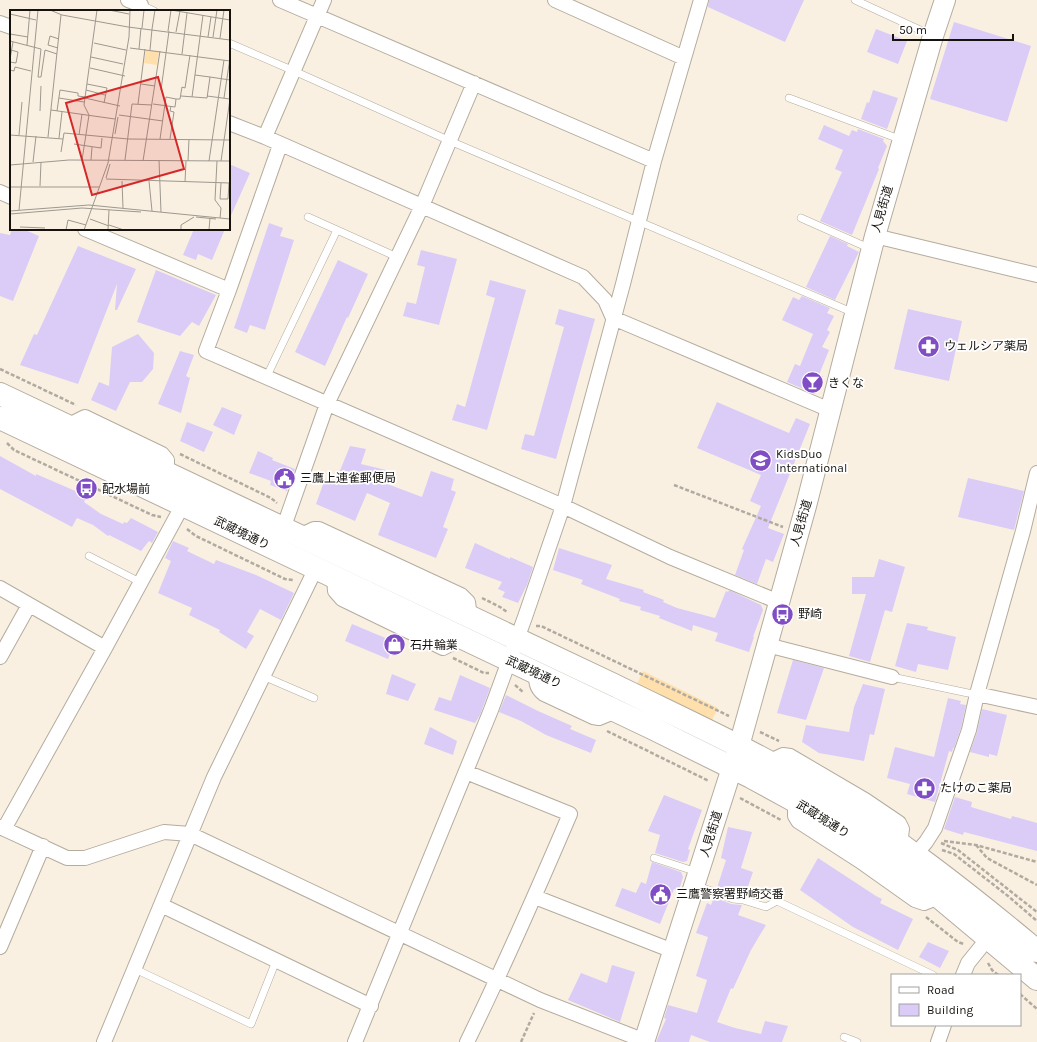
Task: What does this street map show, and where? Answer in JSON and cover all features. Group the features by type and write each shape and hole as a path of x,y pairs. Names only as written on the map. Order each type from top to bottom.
{"main road":[{"name":"人見街道","path":"644,1041 739,746 798,533 873,242 944,0"},
{"name":"武蔵境通り","path":"0,394 167,474 188,496 325,573 732,767 795,802 880,855 940,897 1037,978"},
{"name":"武蔵境通り","path":"3,426 291,533 616,686 739,746 842,805 908,849 965,892 1037,951"}],"street":[{"path":"280,0 654,161"},
{"path":"265,137 324,0"},
{"path":"556,0 684,58"},
{"path":"355,1042 371,1006 510,661 563,506 623,284 654,161 701,0"},
{"path":"0,23 10,27"},
{"path":"291,533 327,404 422,206 474,83"},
{"path":"230,123 265,137 583,276 604,300 613,318 830,410"},
{"path":"280,144 206,351 563,506 670,557 779,602"},
{"path":"0,192 10,197"},
{"path":"87,230 229,290"},
{"path":"873,242 1037,275"},
{"path":"604,300 623,284"},
{"path":"908,849 926,842 935,828 968,730 1023,531 1037,473"},
{"path":"188,496 140,582 106,648 2,828 67,858 85,858 164,832 190,834 540,1000 644,1041"},
{"path":"104,1042 214,777 263,676 325,573"},
{"path":"0,588 106,648"},
{"path":"0,657 29,605"},
{"path":"767,645 892,677"},
{"path":"977,694 1037,707"},
{"path":"466,772 570,814 498,979 467,1042"},
{"path":"0,947 43,846"},
{"path":"535,896 672,951"},
{"path":"161,905 371,1006"},
{"path":"963,974 968,963 989,937"},
{"path":"938,1042 944,1026"}],"lane":[{"path":"856,0 933,36"},
{"path":"135,3 152,10"},
{"path":"230,43 294,70 450,141 854,313"},
{"path":"789,98 902,140"},
{"path":"308,217 397,257"},
{"path":"801,218 873,242"},
{"path":"266,378 337,230"},
{"path":"89,556 140,582"},
{"path":"263,676 314,698"},
{"path":"892,677 968,694 977,694"},
{"path":"654,858 697,879 732,899 743,900 766,907 777,901 931,974"},
{"path":"135,969 251,1024 276,960"},
{"path":"844,1037 857,1042"}],"path":[{"path":"3,426 14,450 152,515 164,518"},
{"path":"674,485 798,533"},
{"path":"186,528 196,536 285,579 297,581"},
{"path":"534,626 541,626 734,719"},
{"path":"514,684 528,695"},
{"path":"606,730 710,782"},
{"path":"936,840 976,845 1037,862"},
{"path":"939,842 958,850 1037,912"},
{"path":"976,845 987,858 1037,885"},
{"path":"940,849 954,854 1008,896 1037,921"},
{"path":"1021,995 1037,1009"},
{"path":"521,1042 540,1000"}],"shaded area":[{"path":"643,671 718,708 711,722 636,686"}],"building":[{"path":"709,0 804,0 785,42 708,7"},
{"path":"954,22 1031,46 1007,122 930,99"},
{"path":"876,29 907,41 898,64 867,52"},
{"path":"873,90 898,98 887,129 861,119 867,102 869,103"},
{"path":"824,125 849,136 852,130 857,132 858,129 884,139 883,141 887,146 852,235 820,221 842,172 835,169 843,150 818,139"},
{"path":"230,164 250,173 230,218"},
{"path":"269,223 283,228 280,236 294,240 265,330 250,325 247,333 234,328"},
{"path":"12,230 25,230 39,236 13,301 0,296 0,233 10,235"},
{"path":"194,230 225,230 212,260 198,254 196,260 183,255"},
{"path":"830,236 848,244 847,246 859,252 835,300 806,287"},
{"path":"78,246 136,269 117,310 115,310 117,284 78,384 20,365 34,334 37,335"},
{"path":"421,250 457,259 439,325 403,316 407,302 416,304 425,267 417,265"},
{"path":"338,260 368,274 325,366 295,352"},
{"path":"156,270 216,295 199,326 192,322 180,336 137,322"},
{"path":"490,280 526,290 487,430 452,420 457,404 465,407 495,298 486,295"},
{"path":"802,296 830,308 827,313 834,316 827,330 830,332 822,347 829,350 819,375 823,376 815,394 787,382 795,364 800,366 813,334 782,320 793,297 799,300"},
{"path":"559,309 595,319 556,459 521,449 525,434 534,436 564,327 555,324"},
{"path":"908,309 962,321 949,381 894,369"},
{"path":"138,334 154,353 153,369 142,382 130,382 116,411 91,400 99,382 109,386 112,347"},
{"path":"180,351 194,355 186,376 190,378 181,413 158,404"},
{"path":"717,402 789,433 796,418 810,424 768,528 784,534 773,562 766,559 757,584 735,575 744,550 742,549 761,506 750,501 761,475 697,448"},
{"path":"222,407 242,415 234,435 213,425"},
{"path":"187,422 213,432 204,452 180,441"},
{"path":"350,446 366,449 361,464 386,470 382,482 422,497 431,471 454,479 451,490 456,492 443,527 448,529 436,558 378,535 390,503 367,493 355,521 316,504 325,479 335,483"},
{"path":"258,451 273,458 272,460 295,469 287,491 270,485 271,481 249,473"},
{"path":"0,456 36,476 36,474 87,496 84,502 101,514 123,524 124,522 127,523 131,518 158,532 152,543 149,541 141,551 109,535 108,536 93,525 77,518 72,527 0,489"},
{"path":"968,478 1024,491 1014,530 958,517"},
{"path":"173,541 189,548 187,551 214,564 216,560 256,575 294,593 281,620 260,609 247,632 254,636 246,649 219,632 220,630 189,615 192,608 158,593 171,561 165,558"},
{"path":"475,543 510,559 510,557 533,567 527,585 518,603 502,597 505,592 498,589 502,582 465,568"},
{"path":"559,548 612,565 606,579 644,590 643,592 664,600 663,602 677,608 715,618 726,591 728,592 729,590 761,605 763,610 749,652 715,641 718,633 693,625 692,631 659,618 660,616 640,610 641,607 619,601 620,599 581,584 583,580 553,570"},
{"path":"879,559 905,567 892,612 885,610 870,662 849,656 866,594 852,594 852,577 874,577"},
{"path":"907,623 928,627 927,630 956,637 948,670 918,664 916,672 895,666"},
{"path":"352,624 395,642 388,659 345,641"},
{"path":"793,660 824,668 806,720 777,713"},
{"path":"392,674 416,684 408,701 386,694"},
{"path":"460,675 490,688 480,715 475,723 434,710 439,697 451,701"},
{"path":"863,684 885,689 874,735 870,734 864,761 819,753 802,742 806,725 849,732 854,707"},
{"path":"506,695 572,726 570,729 596,740 591,753 546,735 521,721 499,712"},
{"path":"948,698 961,701 960,704 966,705 961,728 952,752 949,751 935,802 907,794 910,784 887,778 895,747 934,757"},
{"path":"982,709 1007,715 997,756 989,754 989,757 970,752 977,732"},
{"path":"430,727 457,741 453,755 424,744"},
{"path":"664,795 702,810 688,849 690,850 687,861 683,862 655,853 660,835 648,831"},
{"path":"955,797 972,802 971,807 1011,819 1012,816 1037,823 1037,851 964,832 963,835 944,829"},
{"path":"728,827 752,832 741,868 753,872 745,895 734,894 717,888 726,860 721,858"},
{"path":"818,858 882,899 880,903 913,919 898,950 853,927 800,890"},
{"path":"652,862 681,872 683,877 679,890 674,889 660,924 615,906 622,888 636,893 641,882 646,884"},
{"path":"714,897 731,904 742,905 738,915 766,925 751,950 733,989 731,988 717,1022 761,1034 765,1021 788,1026 782,1042 710,1042 691,1035 689,1042 656,1042 666,1019 664,1018 668,1005 697,1013 707,980 696,976 708,937 696,933 707,903 711,905"},
{"path":"928,942 949,951 940,968 919,957"},
{"path":"612,965 635,972 620,1022 568,1000 581,973 607,983"}],"place":[{"name":"ウェルシア薬局","path":"929,346"},
{"name":"きくな","path":"813,383"},
{"name":"KidsDuo International","path":"760,461"},
{"name":"三鷹上連雀郵便局","path":"285,478"},
{"name":"配水場前","path":"87,489"},
{"name":"野崎","path":"782,614"},
{"name":"石井輪業","path":"395,645"},
{"name":"たけのこ薬局","path":"925,788"},
{"name":"三鷹警察署野崎交番","path":"660,894"}]}
